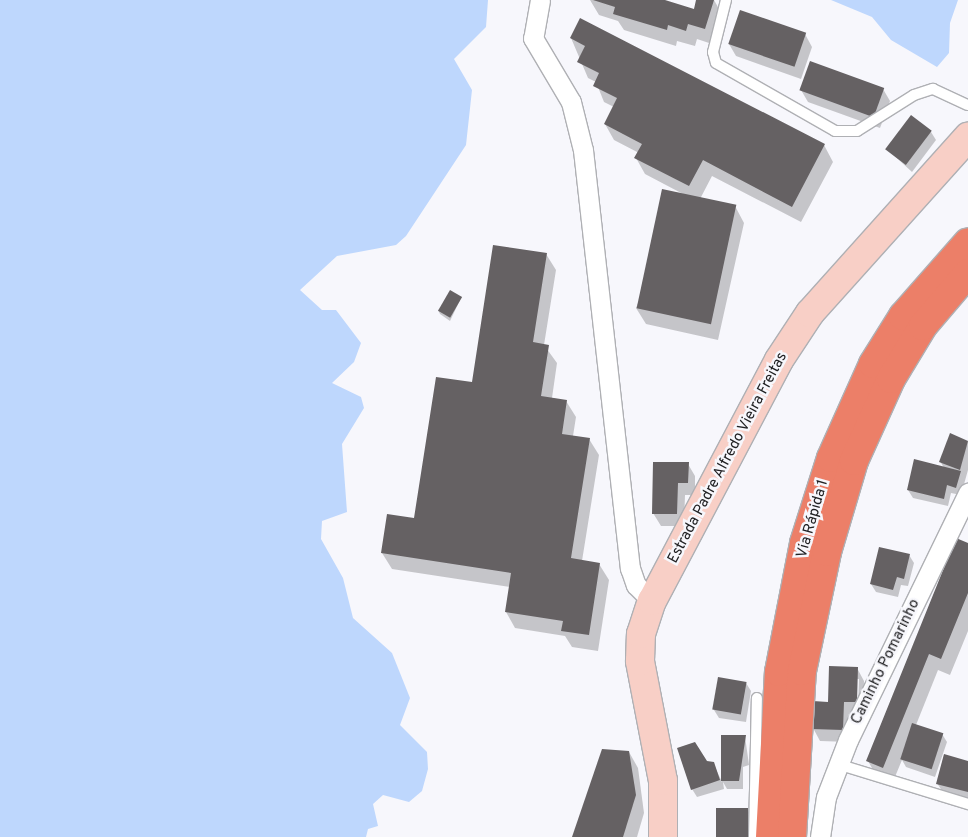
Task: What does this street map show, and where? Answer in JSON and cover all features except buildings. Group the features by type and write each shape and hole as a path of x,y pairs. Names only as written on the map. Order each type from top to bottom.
{"highway":[{"name":"Via Rápida 1","path":"770,837 779,672 804,543 831,458 878,356 903,316 968,242"},
{"name":"Via Rápida 1","path":"792,837 802,671 827,552 854,461 891,379 923,326 968,273"}],"main road":[{"name":"Estrada Padre Alfredo Vieira Freitas","path":"663,837 663,782 640,661 652,601 779,360 810,313 968,137"}],"street":[{"path":"539,0 533,38 571,102 583,150 630,568 636,585 652,601"},
{"name":"Caminho Pomarinho","path":"820,837 826,797 848,740 968,493"}],"lane":[{"path":"726,0 713,52 716,63 835,131 857,131 914,95 933,89 968,105"},
{"path":"754,837 758,698"},
{"path":"847,767 968,804"}],"water":[{"path":"0,0 488,0 486,27 454,59 472,90 466,145 406,236 396,245 337,256 300,290 322,310 336,310 361,343 354,362 332,383 361,397 364,408 342,444 347,512 322,521 321,539 343,578 353,618 392,653 410,698 400,725 427,752 428,769 422,791 409,802 383,795 373,804 378,826 368,829 366,837 0,837"},
{"path":"831,0 958,0 950,23 949,53 937,67 891,40 872,17"}]}
